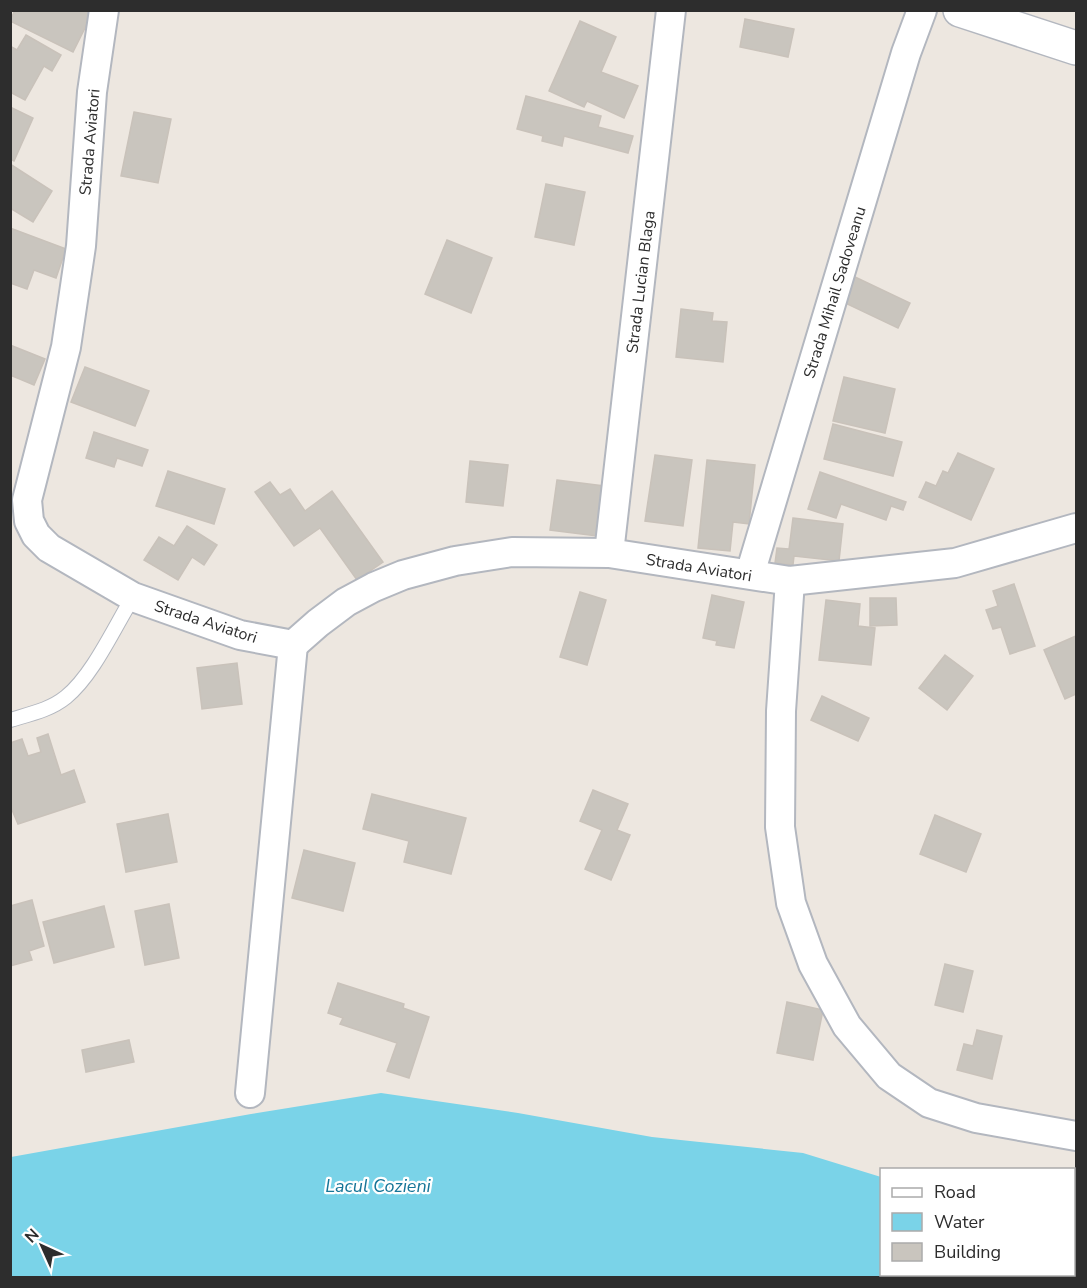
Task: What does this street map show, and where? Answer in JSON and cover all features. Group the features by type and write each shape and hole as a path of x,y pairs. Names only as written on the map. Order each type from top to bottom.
{"main road":[{"path":"960,10 1077,48"}],"street":[{"name":"Strada Aviatori","path":"104,10 92,92 81,246 66,347 27,500 29,521 36,534 49,548 133,597 240,635 293,645 318,622 346,602 374,587 403,575 455,561 512,552 609,553 790,581 955,563 1077,528"},
{"name":"Strada Lucian Blaga","path":"609,553 671,10"},
{"name":"Strada Mihail Sadoveanu","path":"750,574 902,64 922,10"},
{"path":"790,581 781,711 780,827 791,903 813,964 847,1026 889,1076 929,1103 976,1118 1077,1136"},
{"path":"250,1093 293,645"}],"lane":[{"path":"10,720 39,712 64,698 82,682 133,597"}],"water":[{"name":"Lacul Cozieni","path":"381,1093 518,1113 652,1137 803,1153 880,1177 880,1276 1075,1276 1075,1230 1076,1277 11,1277 11,1157"}],"building":[{"path":"15,10 94,10 73,52 10,21"},
{"path":"745,19 794,29 788,57 740,47"},
{"path":"580,21 616,37 601,72 638,86 624,118 587,101 584,107 549,91"},
{"path":"26,35 61,55 52,71 44,66 25,100 10,92 10,46 17,50"},
{"path":"526,96 601,116 598,127 633,136 628,153 564,136 562,146 542,141 543,136 517,129"},
{"path":"10,107 33,118 14,161 10,159"},
{"path":"134,112 171,119 158,183 121,176"},
{"path":"10,164 52,191 33,222 10,208"},
{"path":"546,184 585,192 574,245 535,237"},
{"path":"10,228 66,249 56,278 34,270 27,289 10,283"},
{"path":"447,240 492,258 471,313 425,294"},
{"path":"855,277 910,303 898,328 843,302"},
{"path":"681,309 713,313 712,321 727,322 723,362 676,357"},
{"path":"10,345 45,359 34,385 10,375"},
{"path":"85,367 149,391 135,426 71,402"},
{"path":"844,377 895,389 885,433 833,421"},
{"path":"833,424 902,442 893,476 824,459"},
{"path":"94,432 148,450 142,466 117,458 114,467 86,458"},
{"path":"958,453 994,469 971,520 919,497 926,482 936,486 943,471 948,473"},
{"path":"655,455 692,460 683,526 645,521"},
{"path":"707,460 755,465 749,524 733,522 730,551 698,548"},
{"path":"470,461 508,465 503,506 466,502"},
{"path":"168,471 225,489 214,524 156,506"},
{"path":"820,472 906,502 903,510 891,506 886,520 841,504 836,518 808,509"},
{"path":"557,480 604,486 597,536 550,530"},
{"path":"270,482 280,495 290,489 305,511 332,491 383,562 357,580 320,528 294,546 255,492"},
{"path":"793,518 843,524 839,561 794,556 793,565 775,563 777,548 789,549"},
{"path":"187,526 217,545 204,565 192,557 178,580 144,560 159,537 174,546"},
{"path":"1014,584 1035,646 1010,654 1001,627 993,629 986,610 998,606 993,591"},
{"path":"580,592 606,600 587,665 560,657"},
{"path":"712,595 744,602 734,648 716,645 717,641 703,638"},
{"path":"870,598 896,598 897,625 870,626"},
{"path":"826,600 860,604 858,626 875,628 871,665 819,660"},
{"path":"1076,636 1076,694 1065,699 1044,650"},
{"path":"945,655 973,676 947,710 919,688"},
{"path":"237,663 242,704 202,709 197,668"},
{"path":"822,696 869,718 858,741 811,720"},
{"path":"48,734 61,775 74,770 85,802 18,824 10,805 10,743 22,739 28,756 41,752 37,738"},
{"path":"593,790 628,804 617,830 630,835 611,880 585,869 602,830 580,821"},
{"path":"372,794 466,818 451,874 404,862 409,841 363,829"},
{"path":"168,814 177,862 126,872 117,824"},
{"path":"935,815 981,834 966,872 920,854"},
{"path":"304,850 355,863 343,911 292,898"},
{"path":"32,900 44,946 29,951 32,960 10,966 10,906"},
{"path":"169,904 179,958 145,965 135,911"},
{"path":"104,906 114,947 54,963 43,922"},
{"path":"945,964 973,971 963,1012 935,1005"},
{"path":"338,983 404,1004 403,1008 429,1017 409,1078 387,1071 397,1043 340,1024 343,1018 328,1013"},
{"path":"787,1002 823,1010 813,1060 777,1053"},
{"path":"977,1030 1002,1036 992,1079 957,1070 964,1044 973,1046"},
{"path":"129,1040 134,1062 86,1072 82,1050"}]}
